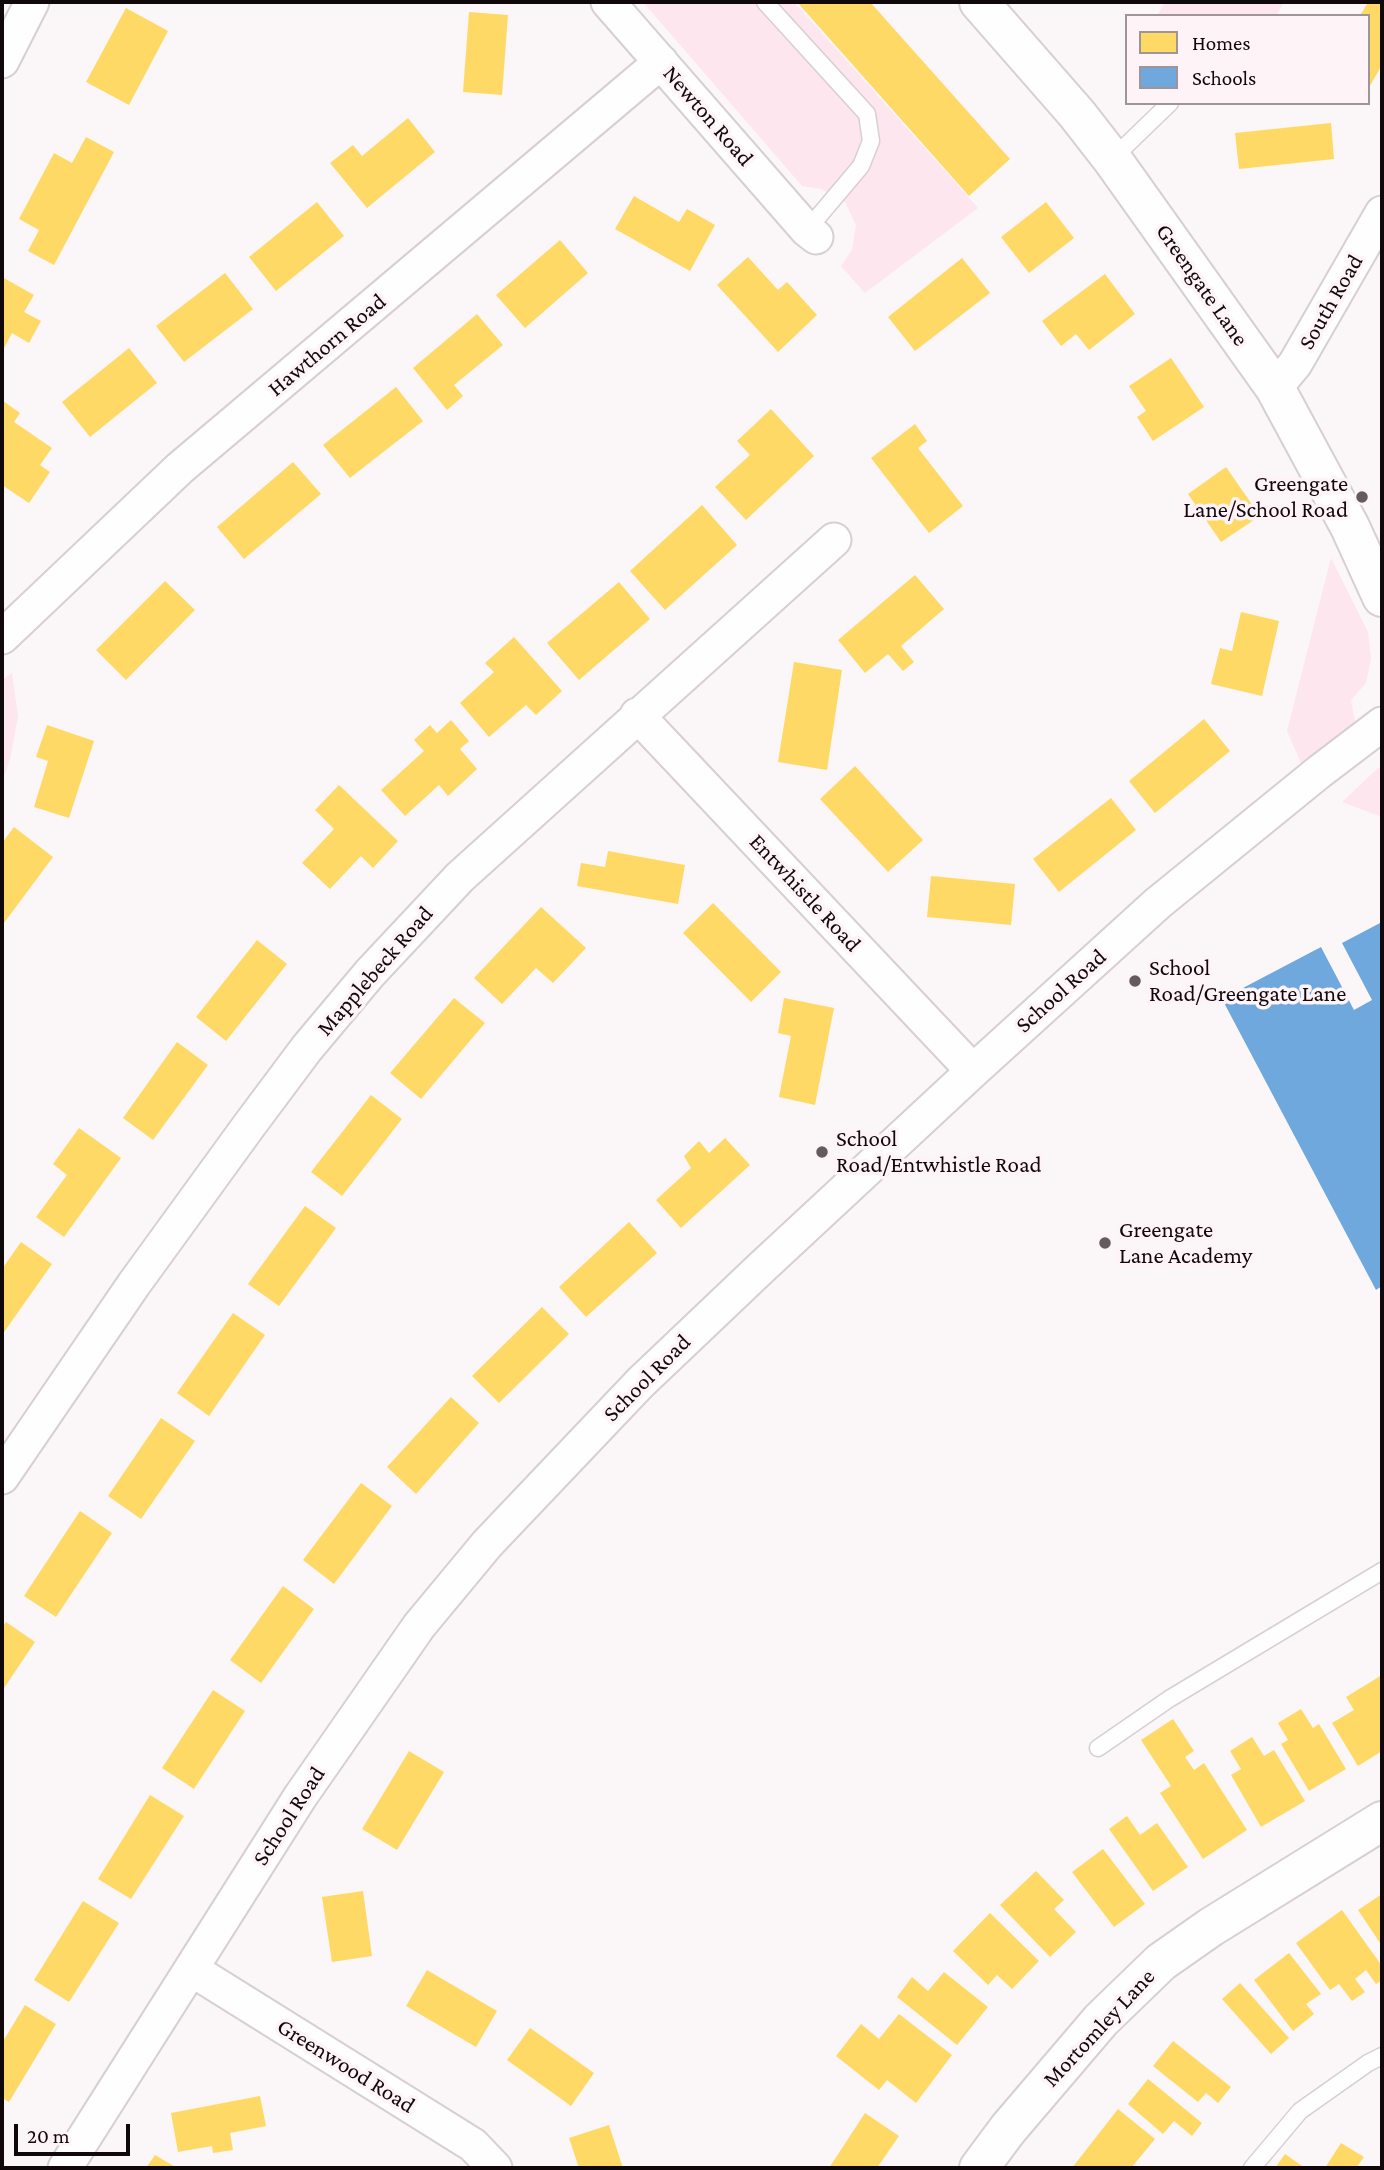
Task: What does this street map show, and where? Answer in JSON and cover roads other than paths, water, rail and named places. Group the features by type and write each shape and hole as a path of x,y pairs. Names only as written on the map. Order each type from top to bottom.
{"street":[{"path":"2,61 32,2"},
{"name":"Newton Road","path":"608,2 812,234"},
{"name":"Greengate Lane","path":"979,2 1077,114 1112,159 1275,388 1350,527 1382,597"},
{"name":"Hawthorn Road","path":"2,637 180,468 661,62"},
{"name":"South Road","path":"1275,388 1296,364 1382,213"},
{"name":"Mapplebeck Road","path":"2,1477 134,1284 256,1117 370,973 460,877 834,540"},
{"name":"Entwhistle Road","path":"637,715 973,1071"},
{"name":"School Road","path":"65,2168 316,1774 419,1626 487,1544 640,1383 973,1071 1158,903 1382,724"},
{"name":"Mortomley Lane","path":"979,2168 1008,2129 1101,2020 1161,1962 1211,1927 1382,1821"},
{"name":"Greenwood Road","path":"191,1969 473,2145 495,2168"}],"lane":[{"name":"Newton Road","path":"765,2 867,114 871,141 861,166 812,234"},
{"path":"1112,159 1168,105"},
{"path":"1098,1748 1169,1699 1382,1571"},
{"path":"1252,2168 1300,2111 1382,2056"}],"place":[{"name":"Greengate Lane/School Road","path":"1362,497"},
{"name":"School Road/Greengate Lane","path":"1135,981"},
{"name":"School Road/Entwhistle Road","path":"822,1152"},
{"name":"Greengate Lane Academy","path":"1105,1243"}]}
